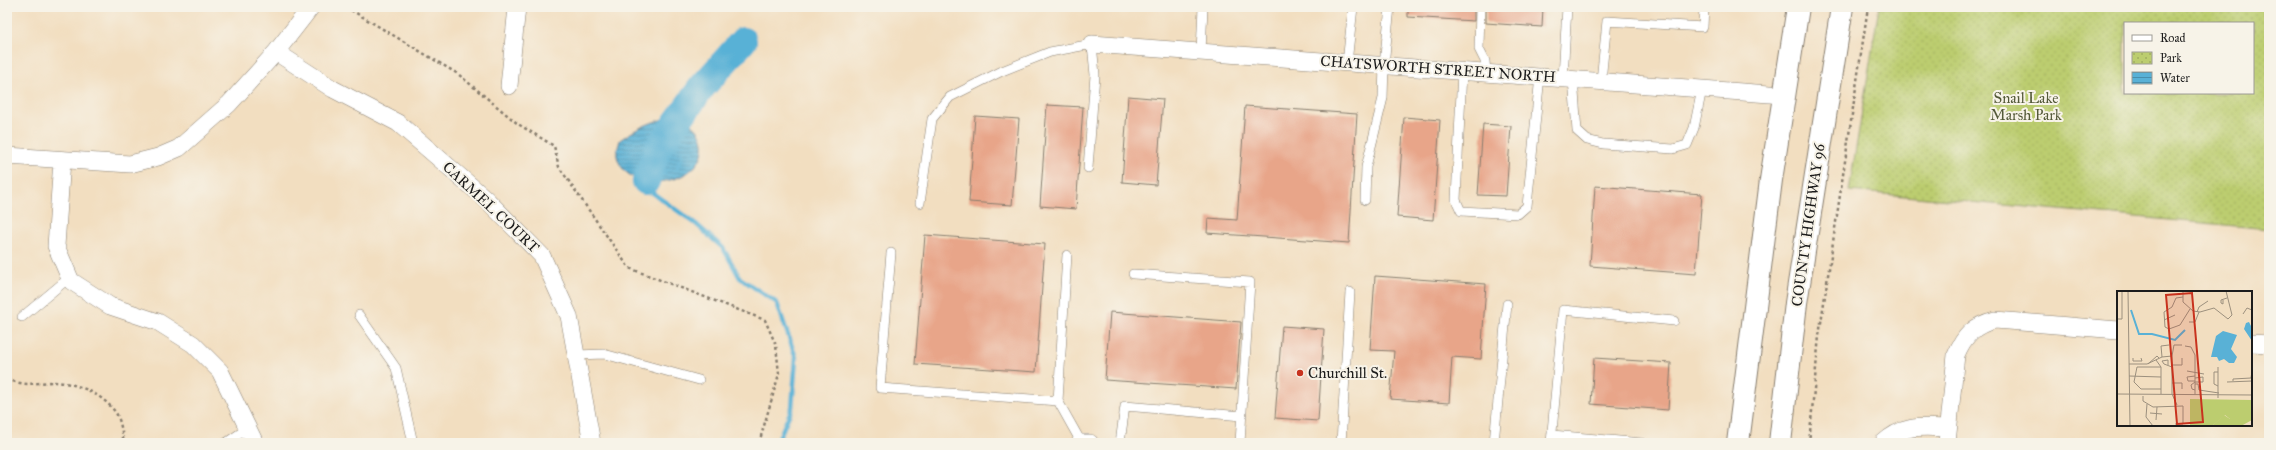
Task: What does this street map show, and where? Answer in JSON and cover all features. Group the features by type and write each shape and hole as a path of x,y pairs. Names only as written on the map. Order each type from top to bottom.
{"main road":[{"path":"1738,443 1783,95 1798,7"},
{"name":"COUNTY HIGHWAY 96","path":"1780,443 1796,303 1842,7"}],"street":[{"path":"7,156 130,164 158,157 179,148 229,104 276,52 311,7"},
{"path":"509,86 517,7"},
{"name":"CHATSWORTH STREET NORTH","path":"1092,44 1783,95"},
{"name":"CARMEL COURT","path":"276,52 333,89 398,123 486,199 542,256 569,316 592,443"},
{"path":"62,160 56,246 71,281 110,306 158,322 193,344 220,371 252,436"},
{"path":"1884,443 1892,435 1915,426 1947,436 1956,355 1962,341 1971,330 1983,323 1995,320 2009,320 2117,330"},
{"path":"2252,343 2269,344"}],"lane":[{"path":"1201,52 1203,7"},
{"path":"1347,63 1353,7"},
{"path":"1365,200 1366,167 1383,98 1384,65 1390,7"},
{"path":"1480,7 1479,49 1486,61 1486,73"},
{"path":"1567,7 1568,79 1576,131 1587,140 1603,144 1673,148 1687,145 1694,128 1702,89"},
{"path":"1601,81 1607,21 1703,26 1704,7"},
{"path":"920,203 932,119 950,97 1002,71 1050,52 1092,44 1095,75 1088,168"},
{"path":"1462,71 1456,200 1462,211 1518,214 1528,206 1540,76"},
{"path":"891,253 880,388 1058,401"},
{"path":"1067,255 1058,401 1084,443"},
{"path":"1133,274 1250,282 1240,443"},
{"path":"22,317 70,277"},
{"path":"1341,443 1350,292"},
{"path":"1494,443 1507,304"},
{"path":"1642,443 1551,439 1563,310 1674,320"},
{"path":"359,315 396,368 413,443"},
{"path":"576,355 604,354 699,380"},
{"path":"1120,443 1125,406 1242,416"},
{"path":"226,443 252,436"}],"path":[{"path":"346,7 458,74 518,124 554,146 560,167 629,268 765,320 776,346 778,374 759,443"},
{"path":"1809,443 1819,336 1868,7"},
{"path":"7,379 23,386 53,382 75,385 99,396 117,414 124,443"}],"green space":[{"name":"Snail Lake Marsh Park","path":"1879,7 2269,7 2269,229 1849,191"}],"water":[{"path":"675,117 694,127 702,138 703,143 701,157 693,168 680,176 665,181 649,182 635,178 623,169 617,156 620,140 646,125"}],"building":[{"path":"1408,7 1474,7 1474,21 1408,17"},
{"path":"1486,7 1543,7 1542,27 1486,23"},
{"path":"1128,96 1163,99 1156,185 1122,182"},
{"path":"1047,105 1083,107 1076,209 1040,206"},
{"path":"1245,106 1357,114 1349,243 1207,233 1208,218 1237,220"},
{"path":"975,116 1019,119 1012,205 969,202"},
{"path":"1404,117 1440,120 1433,220 1397,217"},
{"path":"1483,124 1511,126 1506,196 1478,195"},
{"path":"1595,186 1702,194 1696,274 1590,266"},
{"path":"925,235 1045,244 1036,372 915,364"},
{"path":"1375,276 1486,284 1481,359 1452,357 1449,403 1390,399 1394,351 1370,350"},
{"path":"1110,312 1241,322 1236,389 1105,380"},
{"name":"Churchill St.","path":"1282,326 1324,329 1318,421 1275,418"},
{"path":"1594,358 1671,363 1668,410 1591,404"}],"waterway":[{"path":"646,181 658,148 702,87 743,41"},
{"path":"646,181 650,191 696,224 723,248 740,278 777,303 796,358 792,408 777,443"}],"place":[{"name":"Churchill St.","path":"1300,373"}]}
